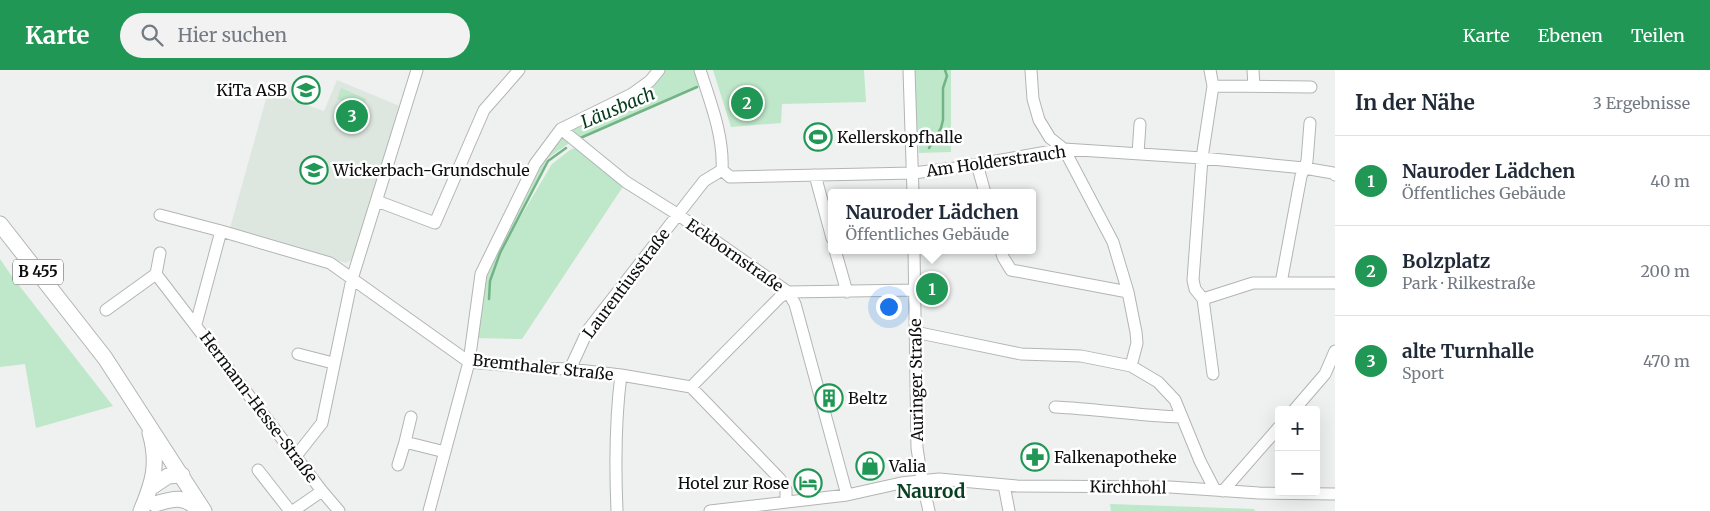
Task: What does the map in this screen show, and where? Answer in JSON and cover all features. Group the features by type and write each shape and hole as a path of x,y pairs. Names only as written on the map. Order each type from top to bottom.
{"main road":[{"name":"B 455","path":"0,224 105,358 182,475 202,511"},
{"path":"141,511 150,488 156,458 146,420"},
{"path":"150,488 168,476 182,475"},
{"path":"151,508 173,487 182,475"},
{"path":"151,508 175,499 182,499 190,502 202,511"}],"street":[{"path":"296,456 322,424 333,363 352,279 417,70"},
{"path":"377,201 435,223 484,110 519,70"},
{"path":"429,511 469,362 481,274 535,164 561,129 632,94 650,81 659,70"},
{"path":"700,70 714,110 723,158 722,170 730,177 913,173"},
{"path":"909,70 912,189"},
{"path":"1031,70 1033,99 1040,120 1050,138 1064,149 1113,242 1128,292 1137,343 1131,366"},
{"path":"1210,70 1213,86 1202,158 1193,280 1203,299 1212,374"},
{"path":"1253,70 1254,86"},
{"path":"1213,86 1311,87"},
{"path":"1280,283 1301,176 1307,160 1310,123"},
{"path":"1138,154 1140,124"},
{"name":"Eckbornstraße","path":"561,129 626,182 677,214 788,292 794,304 847,495"},
{"name":"Am Holderstrauch","path":"913,173 1064,149 1202,158 1304,168 1333,173 1335,175"},
{"path":"976,164 984,189"},
{"name":"Laurentiusstraße","path":"570,369 588,330 704,181 722,170"},
{"path":"815,175 828,223"},
{"name":"Bremthaler Straße","path":"160,215 330,263 469,362 570,369 621,375 691,387"},
{"name":"Hermann-Hesse-Straße","path":"196,324 221,231"},
{"path":"106,310 156,274 160,253"},
{"path":"836,254 847,292"},
{"name":"Auringer Straße","path":"914,254 917,448 922,480 930,511"},
{"path":"1002,254 1011,270 1128,292"},
{"name":"Hermann-Hesse-Straße","path":"156,274 322,491 340,511"},
{"path":"1203,299 1252,283 1335,283"},
{"path":"786,501 786,490 780,479 691,387 780,297 788,292 915,290"},
{"path":"916,332 1021,354 1081,356 1131,366 1158,382 1175,400 1200,461 1219,490 1275,431"},
{"path":"1298,406 1330,374 1335,351"},
{"path":"298,354 333,363"},
{"path":"617,511 615,461 616,409 621,375"},
{"path":"1055,408 1094,409 1155,417 1182,418"},
{"path":"398,465 406,442 411,417"},
{"path":"406,442 445,452"},
{"name":"Hermann-Hesse-Straße","path":"258,470 291,511 322,491"},
{"name":"Kirchhohl","path":"710,511 786,501 804,505 922,480 939,479 1004,485 1170,487 1259,493 1335,494"},
{"path":"1004,485 1009,511"}],"shaded area":[{"name":"Wickerbach-Grundschule","path":"337,80 402,107 352,259 346,263 230,228 268,92 324,111"}],"green space":[{"path":"659,70 700,70 705,85 671,97 651,108 572,141 548,158 505,243 552,164 570,150 579,146 626,182 522,339 472,338 481,274 535,164 561,129 632,94"},
{"path":"713,70 864,70 866,102 782,104 781,123 731,127"},
{"path":"913,70 951,70 951,152 919,153"},
{"path":"341,88 366,99 362,110 337,99"},
{"path":"0,259 113,406 36,428 25,364 0,367"},
{"path":"1110,504 1254,509 1255,511 1111,511"}],"waterway":[{"path":"929,148 941,128 943,120 943,88 947,76 945,70"},
{"name":"Läusbach","path":"578,139 697,87"},
{"name":"Läusbach","path":"489,299 490,281 500,253 548,161 566,148"}],"place":[{"name":"KiTa ASB","path":"306,90"},
{"name":"Bolzplatz","path":"747,103"},
{"name":"alte Turnhalle","path":"352,116"},
{"name":"Kellerskopfhalle","path":"818,137"},
{"name":"Wickerbach-Grundschule","path":"314,170"},
{"name":"Nauroder Lädchen","path":"932,289"},
{"name":"Beltz","path":"829,398"},
{"name":"Falkenapotheke","path":"1035,457"},
{"name":"Valia","path":"870,466"},
{"name":"Hotel zur Rose","path":"808,483"}],"district":[{"name":"Naurod","path":"931,491"}]}
